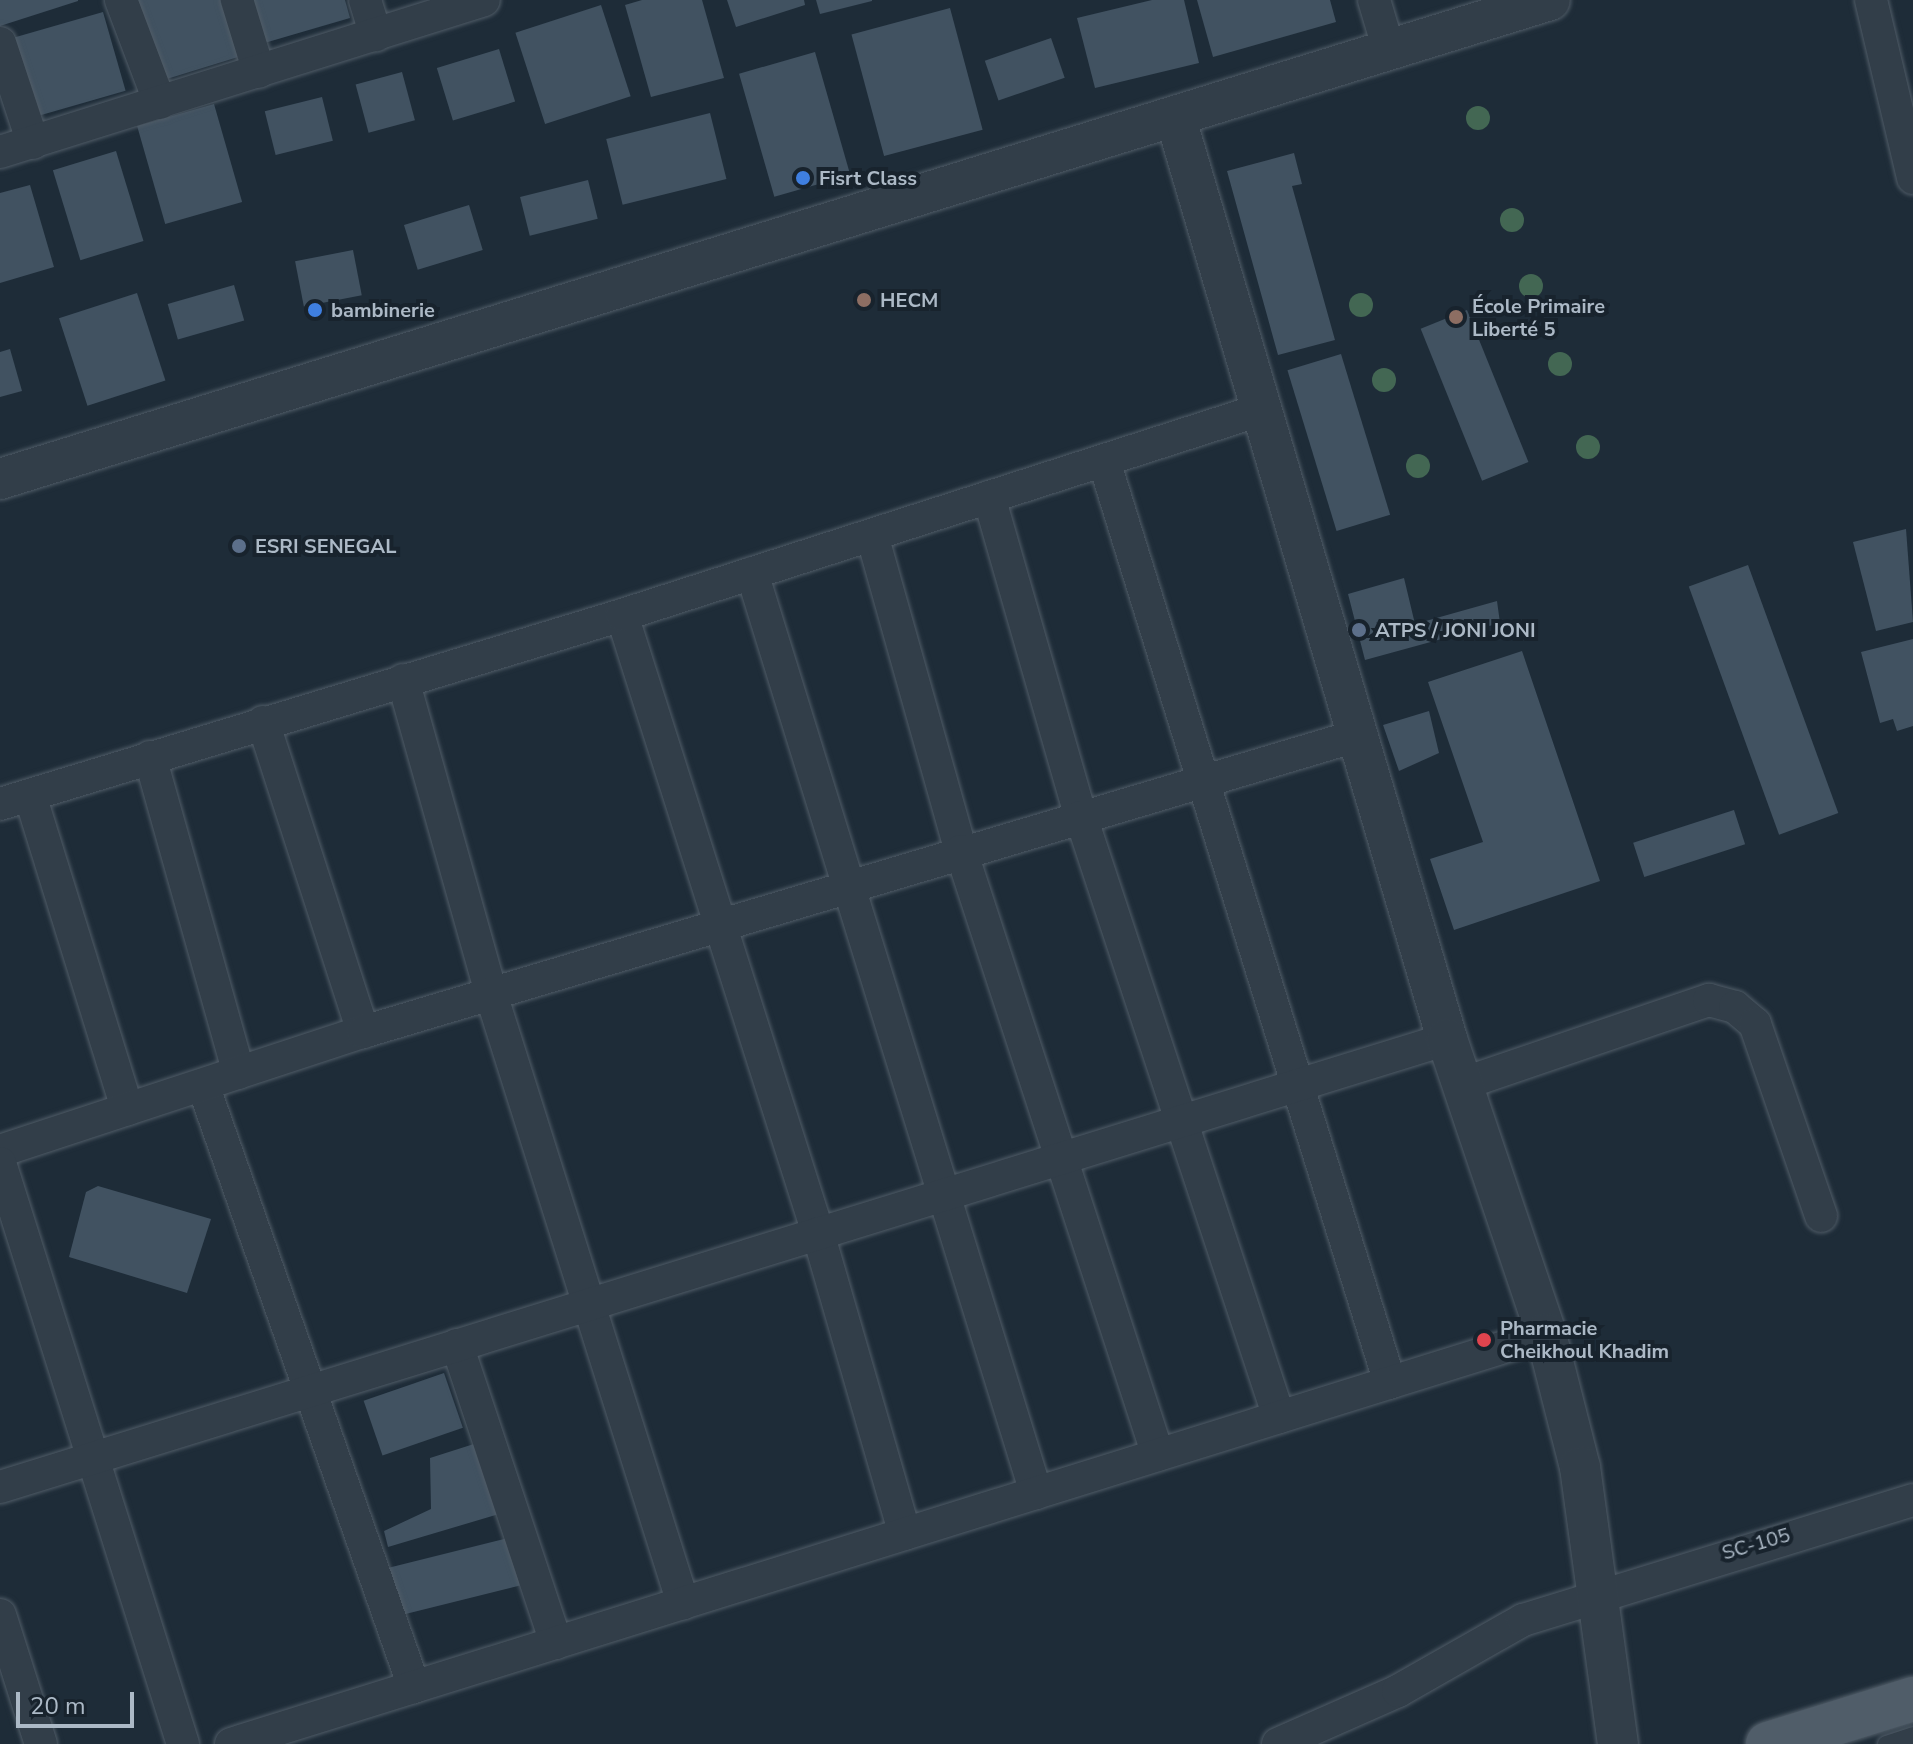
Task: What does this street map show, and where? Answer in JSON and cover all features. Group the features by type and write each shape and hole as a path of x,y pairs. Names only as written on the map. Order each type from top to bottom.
{"main road":[{"path":"1768,1744 1913,1699"}],"street":[{"path":"121,0 160,103"},
{"path":"237,0 259,72"},
{"path":"365,0 376,35"},
{"path":"0,152 484,0"},
{"path":"1374,0 1388,47"},
{"path":"0,479 1175,116 1388,47 1550,0"},
{"path":"1871,0 1913,178"},
{"path":"0,43 33,143"},
{"path":"1175,116 1257,411 1447,1039 1546,1334 1580,1467 1600,1592 1618,1744"},
{"path":"127,1109 15,800 622,615 1257,411"},
{"path":"1104,461 1390,1383"},
{"path":"989,497 1081,817 1279,1417"},
{"path":"872,535 961,851 1158,1455"},
{"path":"752,573 1036,1493"},
{"path":"622,615 818,1233 905,1534"},
{"path":"403,680 491,994 683,1603"},
{"path":"263,722 363,1032"},
{"path":"0,1151 363,1032 850,884 1356,736"},
{"path":"150,757 239,1073"},
{"path":"1462,1084 1709,1000 1735,1007 1755,1024 1821,1216"},
{"path":"0,1487 1447,1039"},
{"path":"203,1085 414,1687"},
{"path":"0,1163 183,1744"},
{"path":"231,1744 1546,1334"},
{"path":"457,1345 556,1643"},
{"name":"SC-105","path":"1278,1744 1398,1691 1523,1620 1600,1592 1913,1500"},
{"path":"0,1615 41,1744"}],"lane":[{"path":"1886,1744 1913,1735"}],"building":[{"path":"0,0 78,0 78,1 0,26"},
{"path":"131,0 220,0 238,57 157,82"},
{"path":"248,0 345,0 350,18 261,44"},
{"path":"642,0 702,0 724,78 651,97 625,5"},
{"path":"727,0 804,0 805,5 736,27"},
{"path":"816,0 872,0 872,1 820,14"},
{"path":"1152,0 1184,0 1199,63 1095,88 1077,18"},
{"path":"1197,0 1330,0 1336,22 1213,57"},
{"path":"601,5 631,96 545,124 515,33"},
{"path":"950,8 983,130 884,156 851,34"},
{"path":"103,12 126,91 34,117 12,38"},
{"path":"1051,38 1065,78 998,101 985,61"},
{"path":"499,49 515,102 453,121 437,68"},
{"path":"815,52 850,175 774,197 739,74"},
{"path":"402,72 415,120 369,133 356,84"},
{"path":"322,97 333,141 276,155 265,111"},
{"path":"214,104 242,202 165,224 137,126"},
{"path":"710,113 726,179 623,205 606,139"},
{"path":"116,151 143,241 80,260 53,170"},
{"path":"1294,153 1302,184 1292,186 1335,340 1278,355 1227,171"},
{"path":"588,180 598,219 530,236 520,197"},
{"path":"30,185 54,267 0,283 0,193"},
{"path":"469,205 483,250 418,270 404,225"},
{"path":"353,250 362,295 304,306 295,261"},
{"path":"234,285 244,321 178,340 168,304"},
{"path":"137,293 165,380 87,406 59,318"},
{"path":"1467,310 1528,462 1482,481 1421,329"},
{"path":"10,349 22,391 0,397 0,352"},
{"path":"1341,354 1390,515 1337,531 1287,370"},
{"path":"1906,529 1913,622 1876,631 1853,542"},
{"path":"1748,565 1838,813 1779,835 1689,587"},
{"path":"1404,578 1415,624 1497,601 1500,623 1365,660 1348,594"},
{"path":"1913,639 1913,726 1897,731 1893,719 1880,723 1861,652"},
{"path":"1522,651 1600,881 1454,930 1430,859 1483,842 1428,682"},
{"path":"1429,711 1439,753 1399,771 1383,725"},
{"path":"1734,810 1745,844 1644,877 1633,843"},
{"path":"98,1186 211,1219 187,1293 69,1257 86,1192"},
{"path":"444,1373 463,1428 383,1456 364,1401"},
{"path":"477,1443 499,1514 388,1547 384,1531 431,1509 430,1458"},
{"path":"508,1538 520,1586 399,1616 387,1568"}],"place":[{"name":"Fisrt Class","path":"803,178"},
{"name":"HECM","path":"864,300"},
{"name":"bambinerie","path":"315,310"},
{"name":"École Primaire Liberté 5","path":"1456,317"},
{"name":"ESRI SENEGAL","path":"239,546"},
{"name":"ATPS / JONI JONI","path":"1359,630"},
{"name":"Pharmacie Cheikhoul Khadim","path":"1484,1340"}]}
